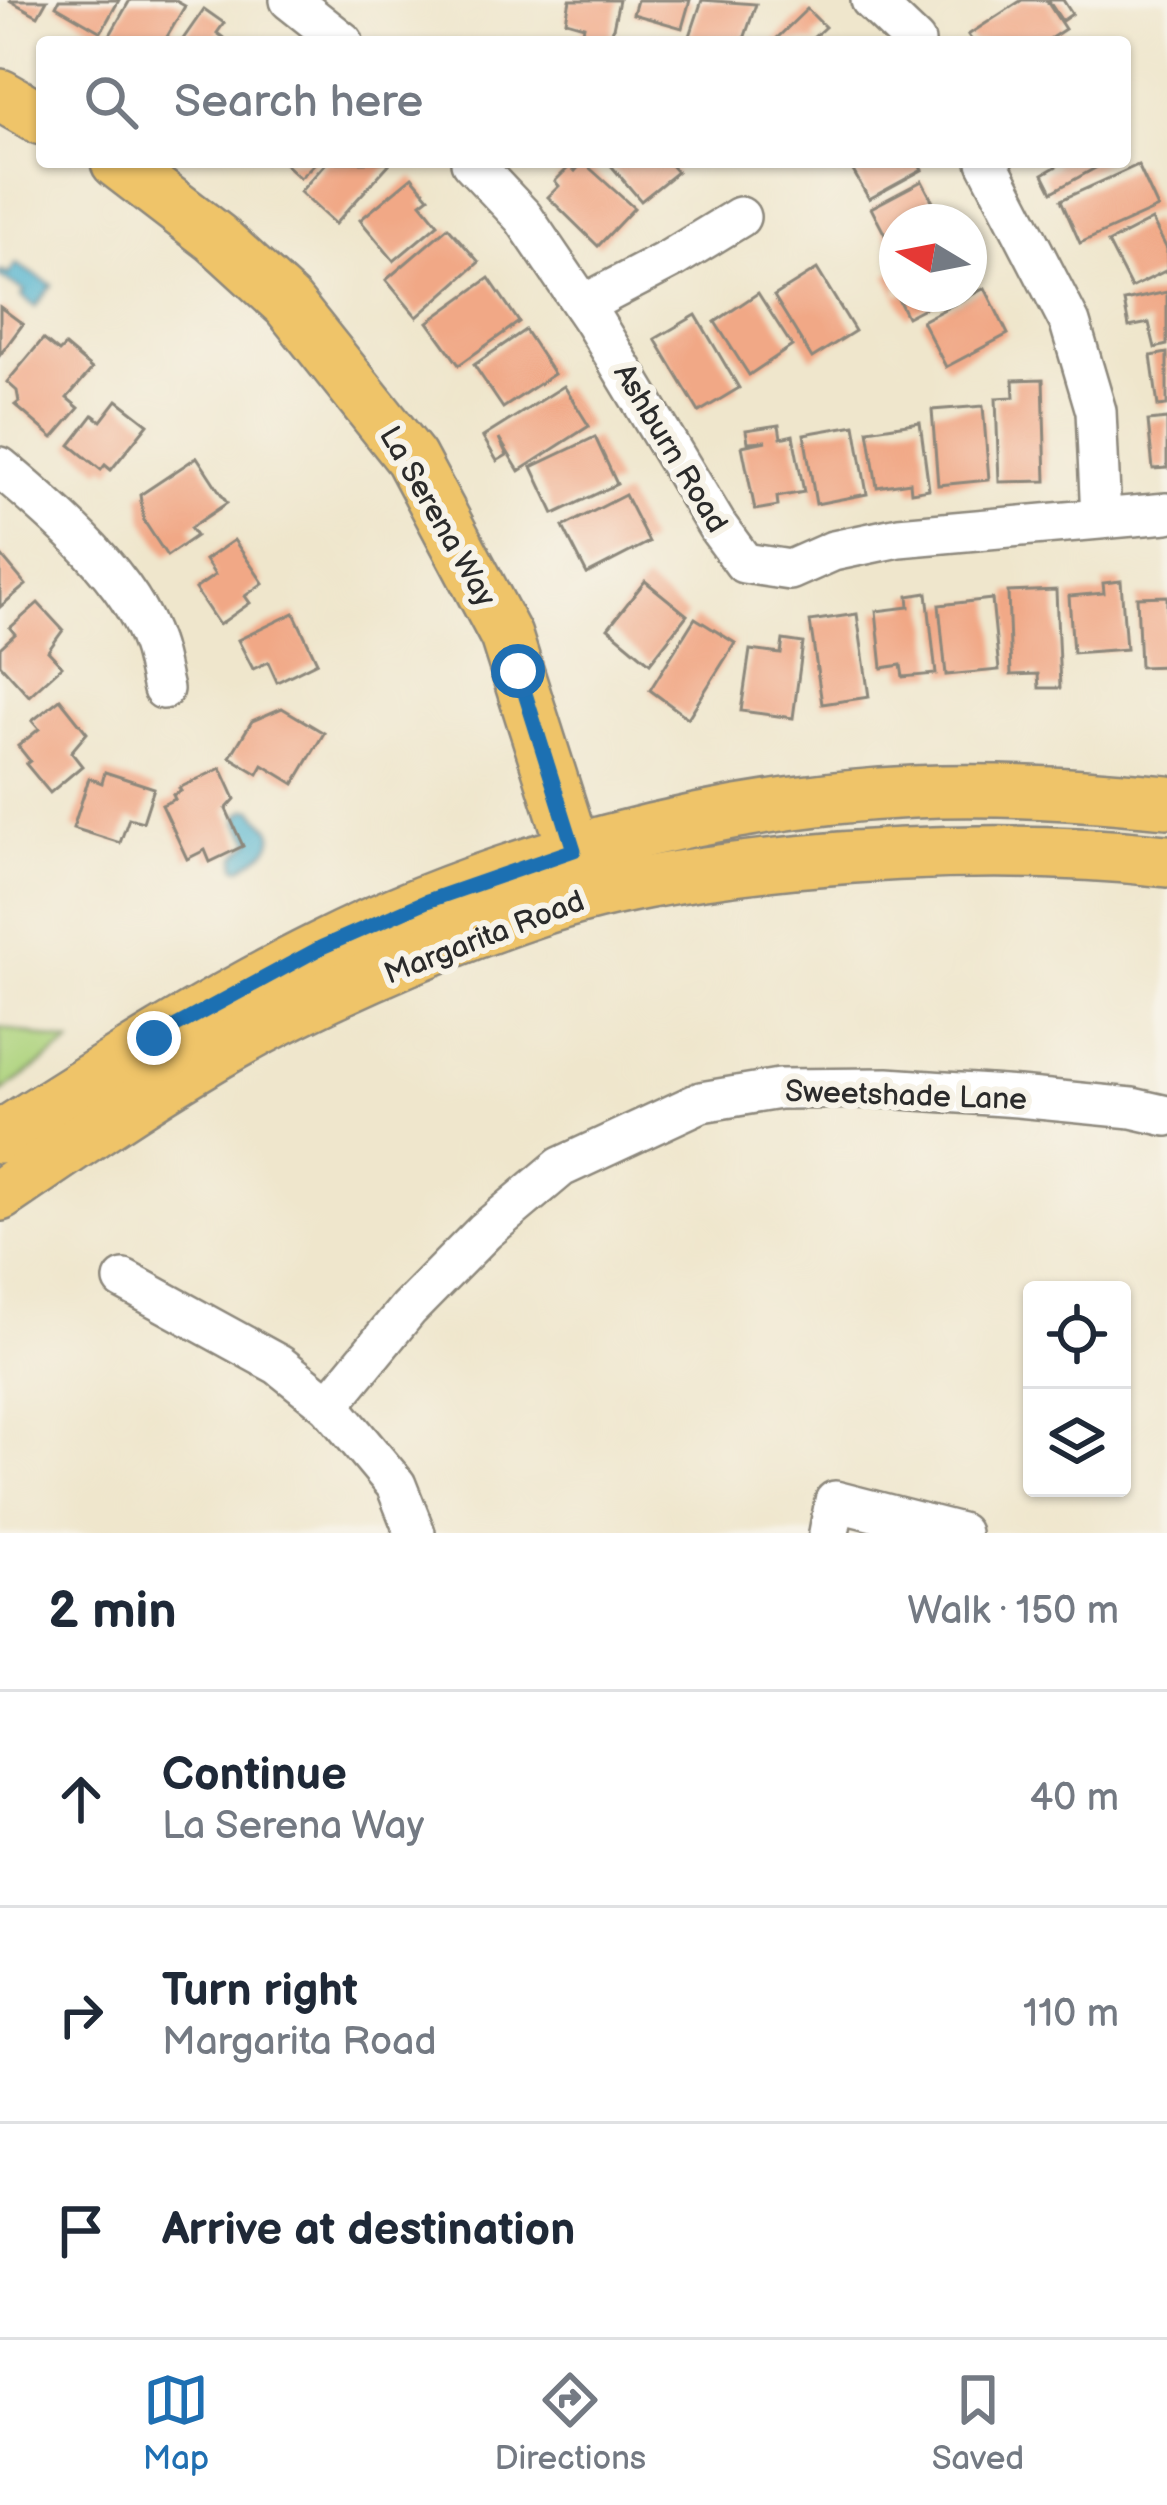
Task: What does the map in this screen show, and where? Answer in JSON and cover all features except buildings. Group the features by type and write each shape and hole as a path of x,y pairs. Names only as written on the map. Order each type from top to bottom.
{"main road":[{"path":"0,95 36,116"},
{"name":"La Serena Way","path":"125,168 216,238 288,304 411,458 506,636 581,873"},
{"name":"Margarita Road","path":"0,1195 115,1117 288,1015 446,946 581,873 642,831 769,809 912,792 1034,792 1167,802"},
{"name":"Margarita Road","path":"0,1137 154,1038 322,947 427,901 581,873 736,868 928,851 1102,854 1167,861"}],"street":[{"path":"290,0 335,36"},
{"path":"871,0 909,36"},
{"name":"Ashburn Road","path":"477,168 523,217 583,305 717,526 744,562 790,571 833,551 899,537 1167,513"},
{"path":"990,168 1070,323 1096,411 1101,518"},
{"path":"583,305 740,217"},
{"path":"0,467 52,511 126,596 152,641 163,689"},
{"name":"Sweetshade Lane","path":"329,1406 408,1309 484,1231 562,1167 701,1102 779,1088 887,1088 1132,1108 1167,1116"},
{"path":"124,1280 279,1365 329,1406 395,1485 415,1533"},
{"path":"829,1533 836,1501 960,1533"}],"green space":[{"path":"0,1027 71,1043 0,1093"}],"water":[{"path":"16,264 52,285 35,307 22,296 25,291 0,277 1,271 8,275"},
{"path":"247,809 267,825 272,838 266,850 241,868 236,867 236,856 252,841 239,823 239,815"}],"route":[{"path":"154,1038 322,947 427,901 574,850 518,671"}]}
